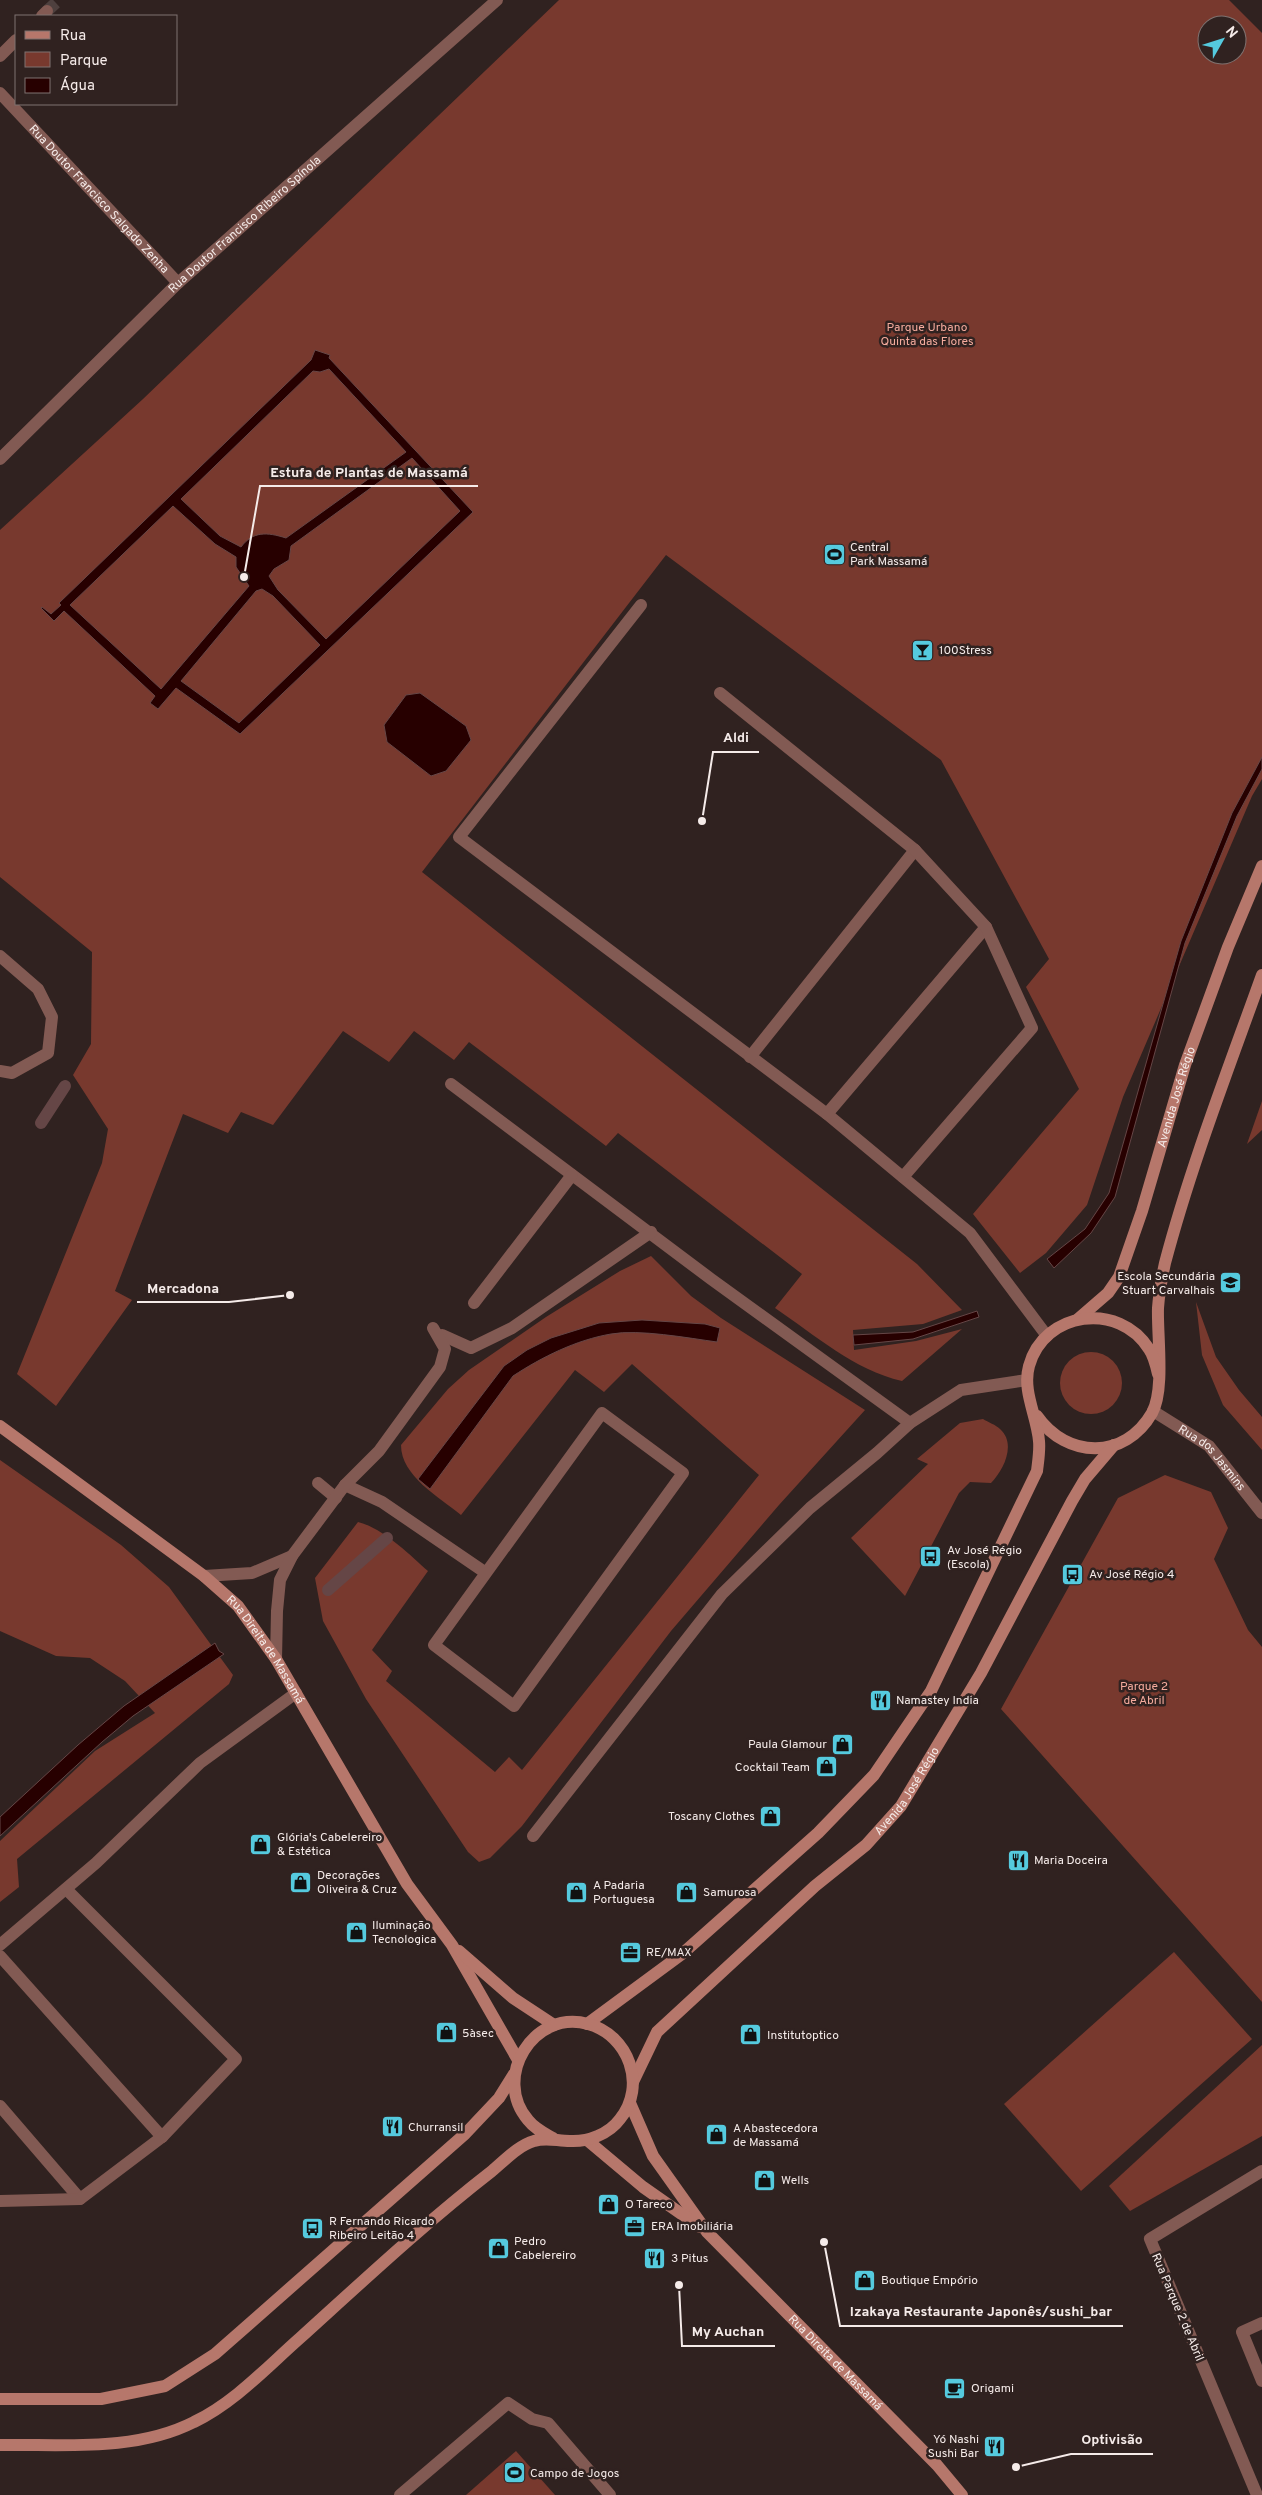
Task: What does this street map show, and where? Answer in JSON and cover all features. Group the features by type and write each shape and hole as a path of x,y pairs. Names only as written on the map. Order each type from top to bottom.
{"street":[{"name":"Rua Doutor Francisco Ribeiro Spínola","path":"0,459 178,283 497,0"},
{"path":"0,56 15,41"},
{"name":"Rua Doutor Francisco Salgado Zenha","path":"0,93 178,283"},
{"path":"641,605 459,837 828,1114 970,1233 1047,1336"},
{"path":"720,693 915,850 986,927 1032,1028 903,1177"},
{"path":"750,1057 915,850"},
{"name":"Avenida José Régio","path":"1078,1319 1108,1293 1119,1277 1142,1211 1185,1065 1228,947 1262,866"},
{"path":"828,1114 986,927"},
{"path":"0,956 38,989 52,1017 48,1053 12,1073 0,1072"},
{"name":"Avenida José Régio","path":"1035,1413 1045,1428 1060,1440 1078,1447 1096,1449 1114,1445 1128,1439 1142,1427 1153,1411 1158,1393 1158,1306 1165,1264 1208,1125 1262,976"},
{"path":"451,1084 651,1232 711,1279 910,1423"},
{"path":"474,1303 572,1175"},
{"path":"276,1659 280,1580 292,1556 345,1485 379,1451 440,1367 445,1349 437,1332 471,1348 512,1328 651,1232"},
{"name":"Avenida José Régio","path":"587,2024 682,1954 818,1833 874,1775 931,1691 1037,1472 1039,1442 1035,1413 1029,1397 1027,1380 1034,1353 1047,1336 1063,1324 1078,1319 1098,1317 1118,1322 1136,1333 1149,1348 1158,1374"},
{"path":"532,1836 722,1594 810,1508 910,1423 961,1390 1027,1380"},
{"name":"Rua dos Jasmins","path":"1153,1411 1208,1446 1262,1513"},
{"path":"602,1412 683,1472 514,1706 434,1645 486,1573 602,1412"},
{"name":"Rua Direita de Massamá","path":"0,1426 204,1576 238,1606 276,1659 408,1884 452,1945 518,2060"},
{"name":"Avenida José Régio","path":"633,2082 657,2032 815,1886 866,1845 901,1806 981,1673 1072,1501 1085,1479 1114,1445"},
{"path":"318,1483 336,1498"},
{"path":"345,1485 382,1502 486,1573"},
{"path":"204,1576 252,1572 292,1556"},
{"path":"0,1945 66,1889 200,1763 296,1693"},
{"path":"0,2201 80,2198 162,2137 236,2059 66,1889"},
{"name":"Rua Direita de Massamá","path":"452,1945 513,1998 554,2024"},
{"path":"0,1956 162,2137"},
{"path":"571,2022 587,2024 606,2031 621,2045 630,2062 633,2082 630,2103 620,2120 606,2133 587,2140 570,2142 553,2138 527,2120 519,2106 514,2090 514,2074 518,2060 526,2045 539,2033 554,2024 571,2022"},
{"path":"0,2399 101,2399 165,2386 207,2359 465,2134 498,2098 514,2074"},
{"path":"630,2103 653,2156 707,2232"},
{"path":"0,2106 80,2198"},
{"path":"0,2445 92,2444 153,2439 196,2422 242,2390 456,2198 533,2141 553,2138"},
{"path":"587,2140 643,2187 707,2232"},
{"name":"Rua Parque 2 de Abril","path":"1257,2495 1150,2239 1262,2171"},
{"name":"Rua Direita de Massamá","path":"707,2232 937,2465 962,2495"},
{"path":"1262,2323 1242,2332 1262,2381"},
{"path":"400,2495 508,2403 532,2419 548,2423 610,2495"}],"green space":[{"name":"Parque Urbano Quinta das Flores","path":"559,0 1229,0 1244,15 1197,15 1197,65 1247,65 1247,18 1262,33 1262,779 1252,796 1123,1097 1087,1205 1046,1253 1020,1273 973,1214 1079,1089 1026,987 1049,959 941,760 666,555 422,872 917,1264 962,1310 923,1324 853,1330 854,1350 916,1341 962,1329 902,1381 884,1376 851,1360 775,1308 802,1274 618,1133 606,1146 469,1042 454,1060 414,1031 389,1062 343,1031 273,1125 241,1112 228,1133 183,1114 115,1291 132,1300 56,1406 17,1374 102,1163 108,1129 73,1075 91,1044 92,952 0,877 0,530 143,399"},
{"path":"1262,1101 1262,1130 1247,1144"},
{"path":"651,1256 691,1296 721,1318 865,1410 779,1505 671,1631 522,1826 490,1858 479,1862 468,1852 366,1699 323,1621 315,1578 358,1522 386,1536 428,1571 372,1650 392,1671 386,1681 495,1772 509,1757 522,1770 759,1475 632,1364 604,1392 575,1370 461,1515 432,1493 414,1476 407,1466 401,1445 448,1389 469,1370 546,1317 620,1271"},
{"path":"1196,1302 1216,1357 1239,1390 1262,1417 1262,1450 1223,1405 1202,1355"},
{"path":"1085,1352 1097,1352 1113,1361 1120,1371 1122,1383 1120,1395 1113,1405 1097,1414 1085,1414 1074,1409 1065,1400 1060,1389 1060,1377 1065,1366 1074,1357"},
{"path":"983,1419 998,1428 1005,1435 1008,1450 1004,1465 991,1483 970,1482 959,1493 905,1596 851,1538 928,1464 917,1459 960,1423"},
{"path":"0,1460 121,1545 169,1587 233,1675 229,1684 17,1859 19,1887 0,1902 0,1841 95,1751 155,1713 125,1681 90,1658 56,1656 0,1631"},
{"name":"Parque 2 de Abril","path":"1165,1475 1211,1492 1228,1528 1214,1559 1248,1630 1262,1647 1262,2002 1001,1709 1118,1498"},
{"path":"1174,1952 1252,2039 1081,2191 1004,2104"},
{"path":"1262,2045 1262,2136 1130,2211 1109,2186"},
{"name":"Campo de Jogos","path":"516,2451 555,2495 466,2495"}],"water":[{"path":"315,350 330,355 329,358 473,512 240,734 176,688 158,709 150,703 155,696 64,611 54,621 41,608 51,614 61,605 59,603 311,360","holes":["329,369 406,452 286,538 261,534 250,538 241,547 220,536 181,499 313,371 320,372","412,458 460,511 326,639 278,590 269,576 274,569 289,560 291,546","173,506 215,544 236,557 236,567 249,586 161,689 70,605","262,589 273,596 320,645 239,723 181,681 256,591"]},
{"path":"420,693 466,726 471,740 446,771 431,776 387,742 384,725 406,695"},
{"path":"1262,757 1262,769 1237,816 1185,943 1115,1197 1091,1233 1054,1268 1047,1259 1085,1229 1109,1193 1181,941 1232,813"},
{"path":"977,1311 979,1317 913,1339 854,1345 853,1335 913,1332"},
{"path":"642,1320 705,1324 720,1328 717,1342 664,1335 611,1334 585,1340 536,1362 513,1376 430,1489 418,1479 504,1366 527,1350 551,1338 599,1323"},
{"path":"215,1643 219,1651 224,1654 133,1716 0,1836 0,1817 78,1745 124,1706"}],"waterway":[{"path":"41,1123 65,1086"},
{"path":"328,1590 387,1538"}],"tunnel":[{"path":"47,11 59,0"}],"place":[{"name":"Central Park Massamá","path":"834,554"},
{"name":"Estufa de Plantas de Massamá","path":"244,577"},
{"name":"100Stress","path":"923,650"},
{"name":"Aldi","path":"702,821"},
{"name":"Escola Secundária Stuart Carvalhais","path":"1231,1283"},
{"name":"Mercadona","path":"290,1295"},
{"name":"Av José Régio (Escola)","path":"931,1557"},
{"name":"Av José Régio 4","path":"1073,1574"},
{"name":"Namastey India","path":"880,1700"},
{"name":"Paula Glamour","path":"843,1744"},
{"name":"Cocktail Team","path":"826,1767"},
{"name":"Toscany Clothes","path":"771,1816"},
{"name":"Glória's Cabelereiro & Estética","path":"261,1844"},
{"name":"Maria Doceira","path":"1018,1860"},
{"name":"Decorações Oliveira & Cruz","path":"301,1882"},
{"name":"A Padaria Portuguesa","path":"577,1892"},
{"name":"Samurosa","path":"687,1892"},
{"name":"Iluminação Tecnologica","path":"356,1932"},
{"name":"RE/MAX","path":"630,1952"},
{"name":"5àsec","path":"446,2033"},
{"name":"Institutoptico","path":"751,2035"},
{"name":"Churransil","path":"392,2127"},
{"name":"A Abastecedora de Massamá","path":"717,2135"},
{"name":"Wells","path":"765,2180"},
{"name":"O Tareco","path":"609,2204"},
{"name":"ERA Imobiliária","path":"635,2226"},
{"name":"R Fernando Ricardo Ribeiro Leitão 4","path":"313,2228"},
{"name":"Izakaya Restaurante Japonês/sushi_bar","path":"824,2242"},
{"name":"Pedro Cabelereiro","path":"498,2248"},
{"name":"3 Pitus","path":"655,2258"},
{"name":"Boutique Empório","path":"865,2280"},
{"name":"My Auchan","path":"679,2285"},
{"name":"Origami","path":"955,2388"},
{"name":"Yó Nashi Sushi Bar","path":"995,2446"},
{"name":"Optivisão","path":"1016,2467"},
{"name":"Campo de Jogos","path":"514,2473"}]}
